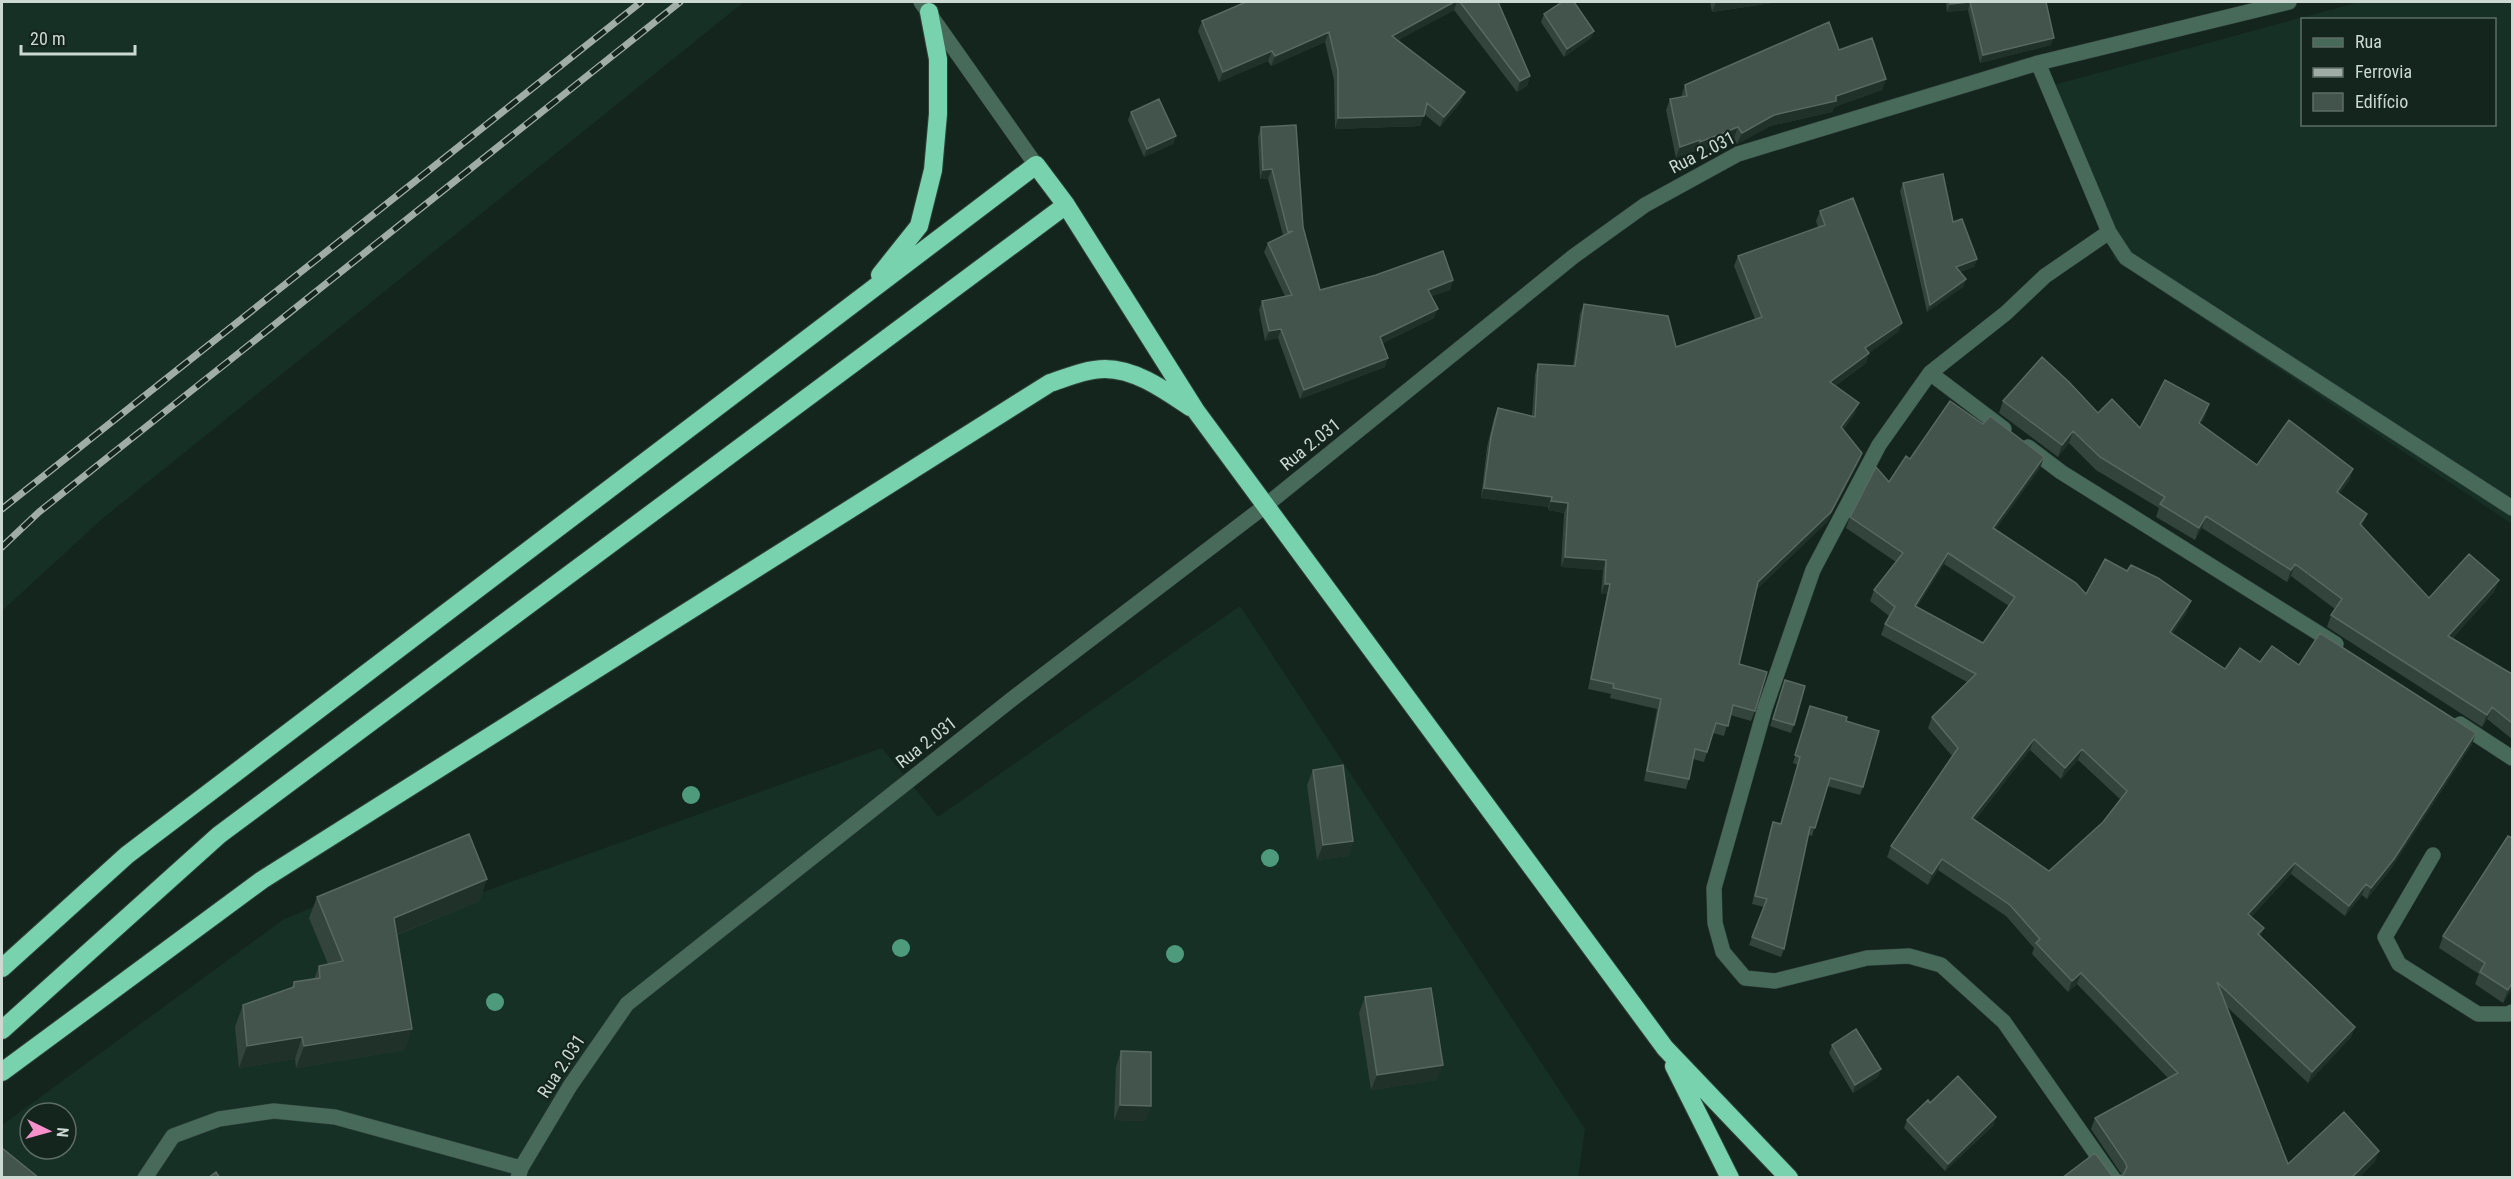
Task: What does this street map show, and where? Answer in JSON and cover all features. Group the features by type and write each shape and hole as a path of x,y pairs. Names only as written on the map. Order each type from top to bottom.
{"highway":[{"path":"862,297 919,226 933,170 938,114 938,59 925,7"},
{"path":"2,968 127,855 1036,165 1066,205 1196,411 1665,1048 1789,1178"},
{"path":"2,1030 219,835 1066,205"},
{"path":"2,1072 262,880 1050,382 1079,373 1106,369 1148,379 1196,411"},
{"path":"1665,1048 1730,1178"}],"street":[{"name":"Rua 2.031","path":"520,1173 570,1086 627,1004 1016,696 1266,506 1574,256 1645,204 1738,153 2038,63 2289,2"},
{"path":"925,7 1036,165"},
{"path":"2038,63 2109,232 2126,258 2512,508"},
{"path":"2109,232 2045,276 2006,313 1930,373 1879,445 1813,570 1765,708 1714,888 1714,923 1723,952 1745,978 1775,981 1867,958 1909,956 1941,965 2004,1022 2113,1178"},
{"path":"1930,373 2061,472 2350,654"},
{"path":"2448,716 2512,758"},
{"path":"2433,855 2385,937 2399,964 2478,1014 2512,1012"},
{"path":"145,1178 173,1136 219,1119 274,1111 335,1117 520,1173"}],"shaded area":[{"path":"2,2 744,2 102,519 2,611"},
{"path":"2359,2 2512,2 2512,524 2115,260 2050,86"},
{"path":"1240,606 1585,1129 1578,1178 2,1178 2,1125 18,1113 18,1161 78,1161 78,1101 35,1101 284,919 473,841 483,892 882,748 938,817"}],"building":[{"path":"1246,2 1454,2 1392,36 1465,92 1444,117 1427,103 1424,116 1338,118 1338,70 1329,32 1275,56 1272,51 1223,72 1202,21"},
{"path":"1460,2 1498,2 1530,76 1520,81"},
{"path":"1562,2 1574,2 1594,31 1567,49 1544,14"},
{"path":"1970,2 2046,2 2054,38 1983,55"},
{"path":"1829,22 1839,50 1872,38 1886,79 1836,96 1836,101 1774,115 1742,133 1738,127 1680,147 1670,99 1687,96 1685,85"},
{"path":"1159,99 1176,136 1147,149 1131,112"},
{"path":"1296,125 1303,227 1320,290 1376,275 1443,251 1453,280 1428,290 1438,309 1380,337 1388,358 1304,390 1281,329 1269,331 1262,301 1292,295 1268,243 1293,231 1288,232 1272,169 1263,170 1261,127"},
{"path":"1943,174 1953,222 1962,219 1977,259 1956,267 1966,279 1930,305 1903,183"},
{"path":"1853,198 1902,323 1865,348 1869,353 1830,382 1859,403 1841,427 1862,453 1831,512 1758,582 1739,664 1767,672 1755,711 1733,705 1728,726 1716,723 1707,752 1695,749 1689,779 1647,771 1661,699 1613,688 1614,684 1591,679 1610,584 1605,584 1606,560 1565,557 1568,503 1551,501 1552,497 1484,488 1491,437 1498,408 1535,417 1538,364 1575,366 1584,304 1668,316 1676,347 1762,317 1738,256 1825,225 1820,211"},
{"path":"2042,357 2098,413 2112,399 2140,428 2165,380 2209,404 2199,423 2257,465 2289,420 2353,469 2337,492 2367,514 2360,524 2429,598 2469,554 2499,580 2448,636 2512,674 2512,723 2492,707 2487,715 2331,615 2342,599 2295,564 2291,570 2206,516 2199,528 2160,504 2165,497 2100,457 2073,431 2062,445 2003,401"},
{"path":"1950,401 1983,424 1990,416 2044,457 1993,528 2076,583 2086,594 2105,559 2127,571 2131,565 2158,578 2191,601 2170,632 2225,669 2240,648 2260,662 2272,646 2299,665 2320,633 2476,733 2394,859 2371,888 2366,884 2349,906 2295,863 2248,914 2264,928 2258,934 2355,1027 2312,1072 2217,982 2288,1164 2344,1112 2379,1151 2351,1178 2062,1178 2095,1153 2112,1176 2123,1175 2127,1167 2125,1162 2095,1118 2178,1073 2081,973 2072,981 2036,943 2040,939 2010,905 1942,859 1932,874 1891,846 1958,748 1932,717 1976,674 1885,624 1895,607 1874,590 1903,553 1850,517 1876,467 1889,482 1906,456 1910,459","holes":["1948,553 2015,597 1983,643 1915,606","2034,739 2065,768 2082,749 2127,791 2103,822 2049,871 1972,818"]},
{"path":"1785,680 1805,686 1794,725 1773,719"},
{"path":"1810,706 1847,717 1846,721 1879,731 1863,787 1830,778 1815,828 1810,827 1784,949 1752,937 1767,899 1755,896 1773,822 1781,824 1800,757 1795,755"},
{"path":"1343,765 1353,841 1323,845 1313,770"},
{"path":"469,834 487,879 394,918 412,1029 304,1046 302,1037 247,1046 243,1005 294,987 294,982 320,978 319,966 343,961 317,897"},
{"path":"2508,836 2512,838 2512,983 2508,990 2480,972 2485,963 2443,936"},
{"path":"1431,988 1443,1065 1377,1075 1365,997"},
{"path":"1856,1029 1881,1069 1855,1085 1832,1045"},
{"path":"1121,1051 1151,1052 1151,1106 1120,1105"},
{"path":"1958,1076 1996,1117 1948,1164 1907,1120 1928,1100 1930,1103"},
{"path":"2,1148 39,1178 2,1178"},
{"path":"216,1172 220,1178 208,1178"}],"railway":[{"path":"2,509 641,2"},
{"path":"2,547 39,512 680,2"}]}
